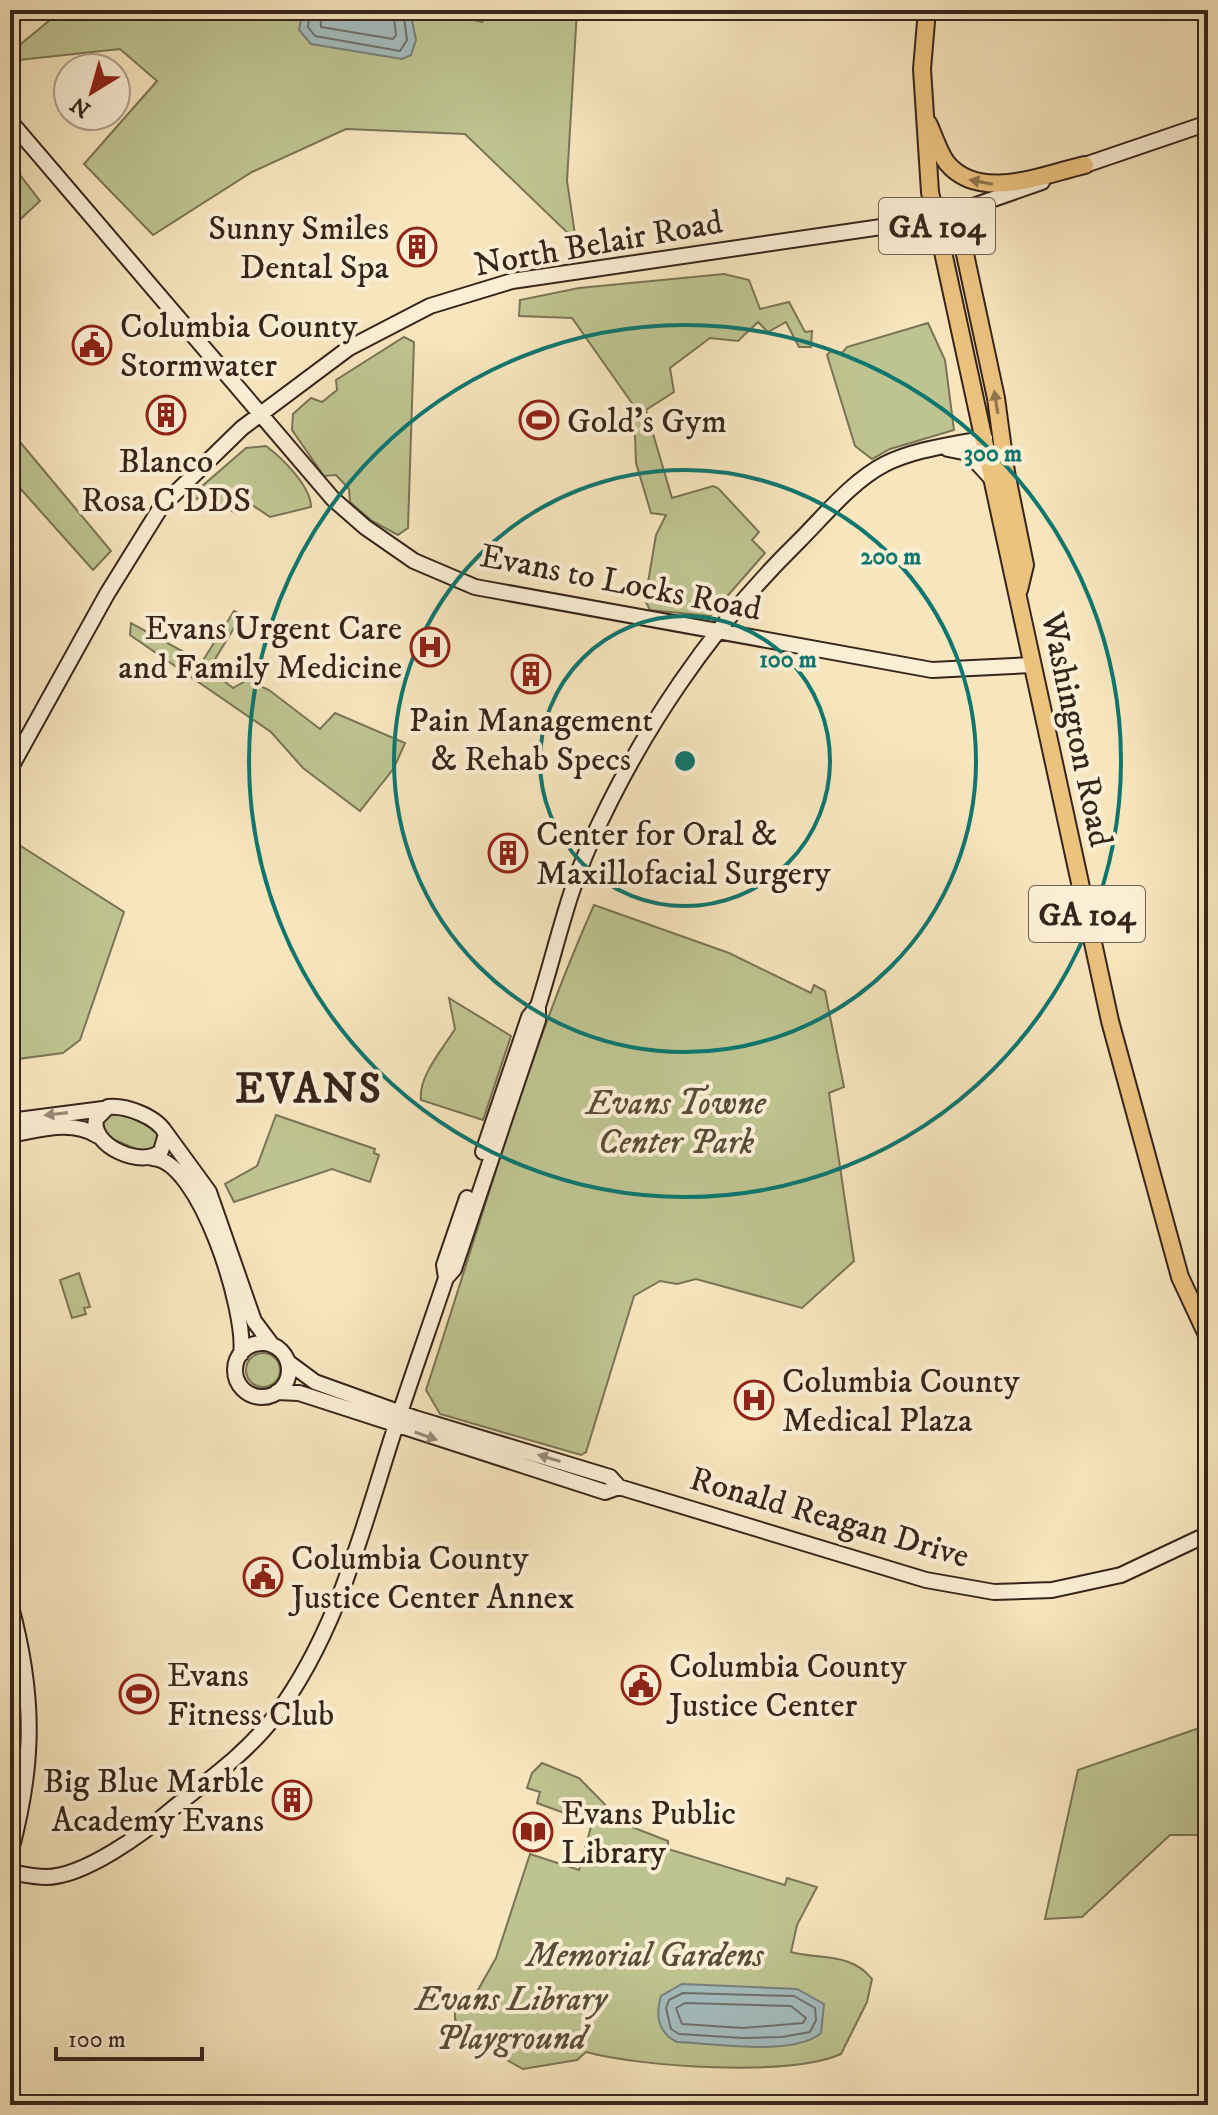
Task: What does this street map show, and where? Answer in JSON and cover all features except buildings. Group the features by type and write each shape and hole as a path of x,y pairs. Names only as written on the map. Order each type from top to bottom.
{"main road":[{"name":"Washington Road","path":"927,10 922,45 930,192 1110,1021 1180,1277 1208,1337"},
{"path":"924,114 947,163 969,180 991,185 1085,165"},
{"name":"Washington Road","path":"976,207 962,240 996,398 1006,472 1025,565 1018,596"}],"street":[{"name":"Evans to Locks Road","path":"10,121 333,499 365,527 414,561 475,587 932,670 1033,665"},
{"name":"North Belair Road","path":"10,769 144,529 195,471 259,413 349,348 412,313 512,281 936,219 1208,123"},
{"path":"1185,132 1208,133"},
{"path":"10,1872 48,1877 77,1870 148,1829 242,1752 274,1717 319,1646 353,1560 446,1278 444,1265 538,1020 538,1006 589,847 658,718 718,630 785,553 849,492 882,466 939,448 985,438"},
{"path":"939,448 968,453 995,482"},
{"name":"Ronald Reagan Drive","path":"10,1121 120,1107 154,1120 202,1179 213,1199 254,1321 288,1362 315,1382 398,1419 605,1492 619,1487 926,1580 994,1592 1052,1590 1121,1575 1208,1534"},
{"path":"98,1136 94,1125 103,1109"},
{"name":"Ronald Reagan Drive","path":"10,1135 70,1126 83,1127 105,1143 140,1158 152,1158 175,1166 199,1199 239,1312 241,1354 235,1372 244,1389 258,1396 277,1392 299,1393 398,1419"},
{"path":"152,1158 164,1147 163,1129"},
{"path":"241,1354 258,1343 272,1345"},
{"path":"277,1392 287,1379 288,1362"},
{"path":"10,1603 23,1651 31,1716 30,1759 10,1854"}],"green space":[{"path":"62,10 436,10 482,22 492,10 577,10 567,181 576,241 465,134 346,129 252,172 153,235 84,164 112,132 132,132 132,109 157,81 132,59 132,52 120,49 52,52 52,56 10,61 10,53"},
{"path":"10,162 40,201 10,229"},
{"path":"724,274 749,280 760,309 789,302 805,332 812,331 811,347 799,347 786,322 768,332 758,322 738,341 710,338 670,368 674,392 646,410 672,498 713,486 718,488 759,532 752,540 765,553 710,616 650,610 645,600 656,535 666,515 651,513 636,463 634,406 572,318 519,316 520,300 579,288"},
{"path":"928,323 945,360 954,430 890,449 872,459 855,446 827,355 832,350 842,353 847,347"},
{"path":"404,337 414,342 408,528 398,535 372,521 350,502 349,489 336,475 324,476 292,430 293,414 311,398 322,402 337,390 336,380"},
{"path":"10,430 111,551 93,570 10,477"},
{"path":"266,446 301,482 311,507 270,517 236,494 236,513 218,504 215,494 209,491 189,504 200,488 246,448"},
{"path":"234,611 242,615 209,669 233,688 247,680 269,690 320,729 335,713 405,743 394,768 360,811 303,768 271,732 130,635 131,623 202,662"},
{"path":"13,841 124,912 80,1040 63,1053 10,1060 10,842"},
{"name":"Evans Towne Center Park","path":"594,905 729,953 811,993 814,985 825,991 844,1087 829,1093 854,1261 802,1308 696,1279 677,1284 660,1281 634,1296 586,1452 581,1455 440,1414 426,1390 524,1084"},
{"path":"449,998 511,1036 483,1120 421,1100 427,1073 455,1029"},
{"path":"116,1110 153,1125 160,1133 156,1149 143,1152 103,1135 101,1119"},
{"path":"276,1115 375,1149 374,1153 379,1155 370,1182 332,1169 234,1202 225,1184 257,1166"},
{"path":"79,1273 90,1307 84,1308 86,1314 72,1318 60,1280"},
{"path":"263,1353 275,1358 280,1370 275,1382 263,1387 251,1382 246,1370 251,1358"},
{"path":"1208,1725 1208,1835 1170,1835 1082,1917 1045,1919 1078,1770"},
{"name":"Memorial Gardens","path":"542,1763 579,1778 624,1824 668,1841 668,1849 785,1885 787,1878 817,1887 797,1925 791,1952 845,1961 864,1970 872,1979 867,2002 841,2054 787,2066 715,2067 642,2062 586,2052 577,2060 523,2069 464,2036 455,2019 455,2002 461,1994 474,1997 496,1958 530,1854 579,1870 592,1823 537,1803 540,1792 527,1788 532,1773"}],"water":[{"path":"303,10 410,10 416,40 411,55 402,59 311,44 299,30"},
{"path":"682,1984 797,1989 824,2004 821,2033 792,2045 773,2047 677,2042 662,2028 658,2010 661,1996"}],"place":[{"name":"Sunny Smiles Dental Spa","path":"417,247"},
{"name":"Columbia County Stormwater","path":"92,345"},
{"name":"Blanco Rosa C DDS","path":"166,415"},
{"name":"Gold's Gym","path":"539,420"},
{"name":"Evans Urgent Care and Family Medicine","path":"430,647"},
{"name":"Pain Management & Rehab Specs","path":"531,674"},
{"name":"Center for Oral & Maxillofacial Surgery","path":"508,853"},
{"name":"Columbia County Medical Plaza","path":"754,1400"},
{"name":"Columbia County Justice Center Annex","path":"263,1577"},
{"name":"Columbia County Justice Center","path":"641,1685"},
{"name":"Evans Fitness Club","path":"139,1694"},
{"name":"Big Blue Marble Academy Evans","path":"292,1800"},
{"name":"Evans Public Library","path":"533,1832"}],"district":[{"name":"EVANS","path":"309,1087"}],"park label":[{"name":"Evans Library Playground","path":"511,2018"}]}
